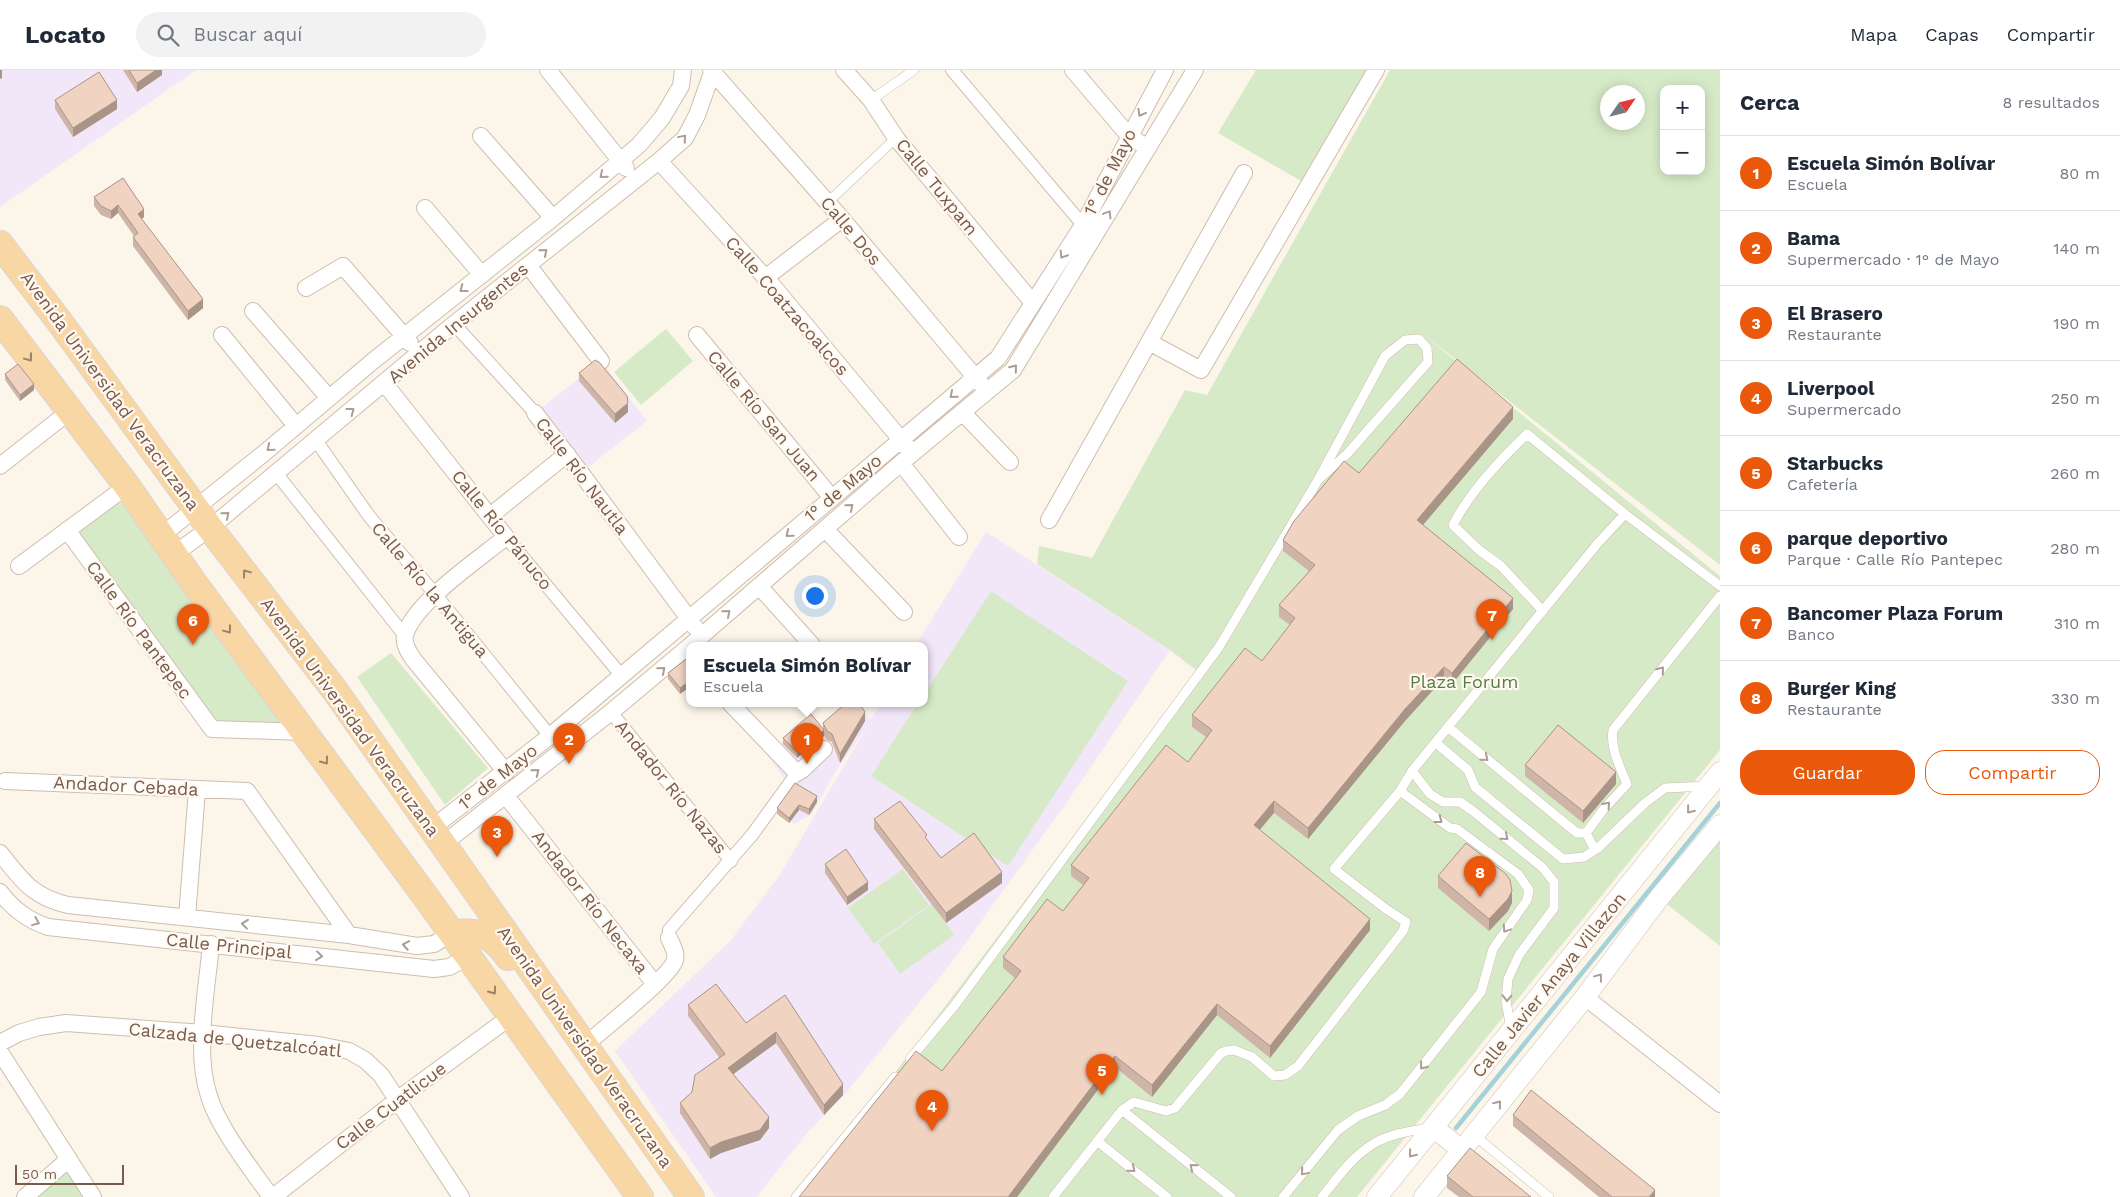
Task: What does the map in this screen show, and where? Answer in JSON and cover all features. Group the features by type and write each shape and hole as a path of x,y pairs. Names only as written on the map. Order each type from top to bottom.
{"main road":[{"name":"Avenida Universidad Veracruzana","path":"0,244 59,321 203,518 336,692 473,892 585,1045 690,1197"},
{"path":"0,319 127,486 167,545 428,900 463,932 487,936 502,948 549,1014 561,1028 585,1045"},
{"path":"428,900 455,906 463,904 473,892"},
{"path":"473,892 463,932 469,957 640,1197"}],"street":[{"path":"548,70 634,179"},
{"name":"Avenida Insurgentes","path":"167,545 203,518 296,426 329,398 553,218 639,145 662,118 681,86 683,70"},
{"name":"Calle Tuxpam","path":"844,70 871,100 896,138 1033,303"},
{"path":"952,70 1083,225"},
{"path":"1073,70 1129,136 1148,148"},
{"name":"1° de Mayo","path":"436,837 506,772 998,358 1083,225 1165,70"},
{"name":"1° de Mayo","path":"697,642 906,458 1013,370 1195,70"},
{"path":"1149,342 1202,370 1376,70"},
{"name":"Avenida Insurgentes","path":"167,545 203,518 276,473 315,439 385,384 454,324 659,161 685,138 697,116 712,71"},
{"name":"Calle Dos","path":"712,71 828,202 987,391"},
{"path":"481,136 553,218"},
{"name":"Calle Coatzacoalcos","path":"659,161 765,278 901,440 906,458 959,537"},
{"path":"1049,520 1244,173"},
{"path":"425,208 482,275"},
{"path":"765,278 842,219"},
{"path":"528,265 600,361"},
{"path":"306,288 343,266 420,354"},
{"path":"253,310 329,398"},
{"name":"Calle Río Nautla","path":"454,324 535,413 567,454 689,618 691,642"},
{"path":"222,335 296,426"},
{"name":"Calle Río San Juan","path":"696,335 832,498"},
{"name":"Calle Río Pánuco","path":"385,384 506,537 621,675"},
{"path":"0,466 70,411"},
{"path":"962,412 1010,462"},
{"name":"Calle Río la Antigua","path":"315,439 369,516 550,736"},
{"path":"490,516 567,454"},
{"path":"276,473 405,636 406,648 414,660 506,772"},
{"path":"19,566 127,486"},
{"path":"825,528 904,612"},
{"name":"Calle Río Pantepec","path":"66,530 212,729 305,732"},
{"path":"405,636 424,606 435,594 506,537"},
{"path":"759,586 809,642"},
{"name":"1° de Mayo","path":"436,837 506,796 686,651"},
{"path":"734,707 799,772"},
{"name":"Andador Río Nazas","path":"611,712 731,861"},
{"path":"585,1045 655,984 673,964 676,954 669,938 669,930 752,836 799,772 824,749"},
{"name":"Calle Javier Anaya Villazon","path":"1385,1194 1434,1128 1715,779"},
{"name":"Andador Cebada","path":"5,781 247,791 349,935"},
{"path":"187,917 196,790"},
{"name":"Andador Río Necaxa","path":"506,796 655,984"},
{"name":"Calle Javier Anaya Villazon","path":"1428,1195 1468,1142 1585,997 1659,898 1720,825"},
{"name":"Calle Principal","path":"0,853 35,893 50,901 68,905 349,935 417,946 434,944 463,932"},
{"name":"Calle Principal","path":"0,892 17,912 32,921 48,927 434,969 449,967 469,957"},
{"path":"211,944 203,1033 204,1076 209,1097 220,1120 272,1197"},
{"path":"1585,997 1720,1104"},
{"name":"Calle Cuatlicue","path":"272,1197 397,1100 510,1017"},
{"name":"Calzada de Quetzalcóatl","path":"0,1043 19,1033 39,1027 66,1023 203,1033 318,1045 349,1051 365,1060 381,1075 457,1196"},
{"path":"0,1052 93,1197"},
{"path":"1434,1128 1468,1142"},
{"path":"25,1197 69,1159"}],"lane":[{"path":"871,100 914,70"},
{"path":"828,202 896,138"},
{"path":"796,1197 955,1005 1219,647 1318,480 1385,356 1405,340 1419,339 1427,348 1428,362 1347,454 1318,480"},
{"path":"1544,611 1501,566 1479,550 1453,525 1460,511 1505,455 1527,434 1625,514 1720,586"},
{"path":"1052,1197 1122,1110 1134,1102 1166,1111 1175,1108 1221,1053 1234,1050 1252,1056 1274,1076 1285,1075 1298,1066 1402,931 1406,922 1334,869 1400,791 1412,771 1598,543 1625,514"},
{"path":"1586,833 1603,810 1627,784 1614,752 1613,730 1720,596"},
{"path":"1448,727 1577,833 1586,833"},
{"path":"1436,743 1468,770 1475,787 1563,859 1584,857 1595,850 1644,803 1665,788 1715,779"},
{"path":"1412,771 1430,794 1443,802 1460,802 1473,811 1544,868 1554,882 1554,908 1519,955 1508,979 1506,1002 1511,1032"},
{"path":"1282,1197 1338,1130 1358,1116 1385,1105 1400,1094 1481,992 1493,949 1527,900 1529,890 1518,874 1458,829 1450,828 1400,791"},
{"path":"1586,833 1595,850"},
{"path":"1122,1110 1231,1197"},
{"path":"1322,1197 1348,1165 1373,1144 1399,1133 1434,1128"},
{"path":"1097,1141 1167,1197"},
{"path":"1468,1142 1549,1197"}],"shaded area":[{"path":"0,70 196,70 0,207"},
{"path":"601,361 647,421 581,473 535,413"},
{"path":"986,532 1170,650 1069,799 951,963 846,1093 806,1134 757,1197 716,1197 615,1051 731,940 779,876 867,727 835,772 812,814 794,824 767,804 785,779 767,755 813,716 822,730 850,707 859,707 871,719 878,707 928,707 928,642 918,642"}],"green space":[{"path":"1256,70 1371,70 1303,182 1218,133"},
{"name":"Plaza Forum","path":"1390,70 1720,70 1720,565 1419,331 1720,576 1720,750 1357,1197 801,1197 1103,797 1196,670 1170,650 1037,564 1039,546 1092,558 1185,390 1207,395"},
{"path":"666,329 693,361 641,405 614,372"},
{"path":"120,502 147,531 283,724 214,725 77,532"},
{"path":"991,591 1128,681 1008,866 871,776 915,707 928,707 928,688"},
{"path":"391,653 488,768 445,805 357,677"},
{"path":"1720,825 1720,946 1659,898"},
{"path":"903,869 929,905 874,944 848,908"},
{"path":"932,904 954,935 900,974 878,943"},
{"path":"67,1169 85,1197 36,1197"}],"building":[{"path":"129,70 156,70 137,83"},
{"path":"99,72 117,100 73,128 55,100"},
{"path":"123,178 144,209 138,214 203,299 188,311 133,237 138,233 118,205 111,211 101,206 94,197"},
{"path":"1457,359 1513,407 1417,520 1513,598 1452,673 1444,667 1405,709 1308,828 1274,801 1254,825 1370,919 1270,1046 1217,1004 1152,1085 1115,1056 1008,1197 799,1197 916,1051 942,1071 1021,971 1003,957 1047,899 1063,911 1089,878 1071,865 1166,745 1188,762 1212,730 1192,715 1245,648 1262,661 1295,618 1279,605 1315,565 1283,540 1294,521 1344,461 1359,473"},
{"path":"595,360 599,362 627,396 628,403 615,414 579,373"},
{"path":"18,364 34,384 20,395 5,374"},
{"path":"686,659 686,684 680,688 668,673"},
{"path":"841,707 862,707 865,712 840,754 832,734 827,731 823,723"},
{"path":"811,714 824,730 797,752 783,738"},
{"path":"1558,725 1616,772 1583,811 1525,765"},
{"path":"795,783 817,796 809,809 799,805 789,818 777,808"},
{"path":"900,801 927,835 925,837 941,858 974,833 1002,872 946,913 874,819"},
{"path":"1466,843 1506,874 1510,880 1512,891 1508,899 1489,919 1438,876"},
{"path":"846,849 868,882 847,897 825,864"},
{"path":"716,984 746,1023 785,995 843,1084 824,1105 776,1032 728,1068 769,1117 760,1130 721,1142 710,1148 680,1103 692,1092 695,1075 725,1054 688,1005"},
{"path":"1531,1090 1655,1190 1649,1197 1612,1197 1513,1115"},
{"path":"1470,1148 1531,1197 1473,1197 1447,1176"}],"waterway":[{"path":"1456,1128 1720,803"}],"place":[{"name":"Bancomer Plaza Forum","path":"1492,640"},
{"name":"parque deportivo","path":"193,645"},
{"name":"Bama","path":"569,764"},
{"name":"Escuela Simón Bolívar","path":"807,764"},
{"name":"El Brasero","path":"497,857"},
{"name":"Burger King","path":"1480,897"},
{"name":"Starbucks","path":"1102,1095"},
{"name":"Liverpool","path":"932,1131"}]}
